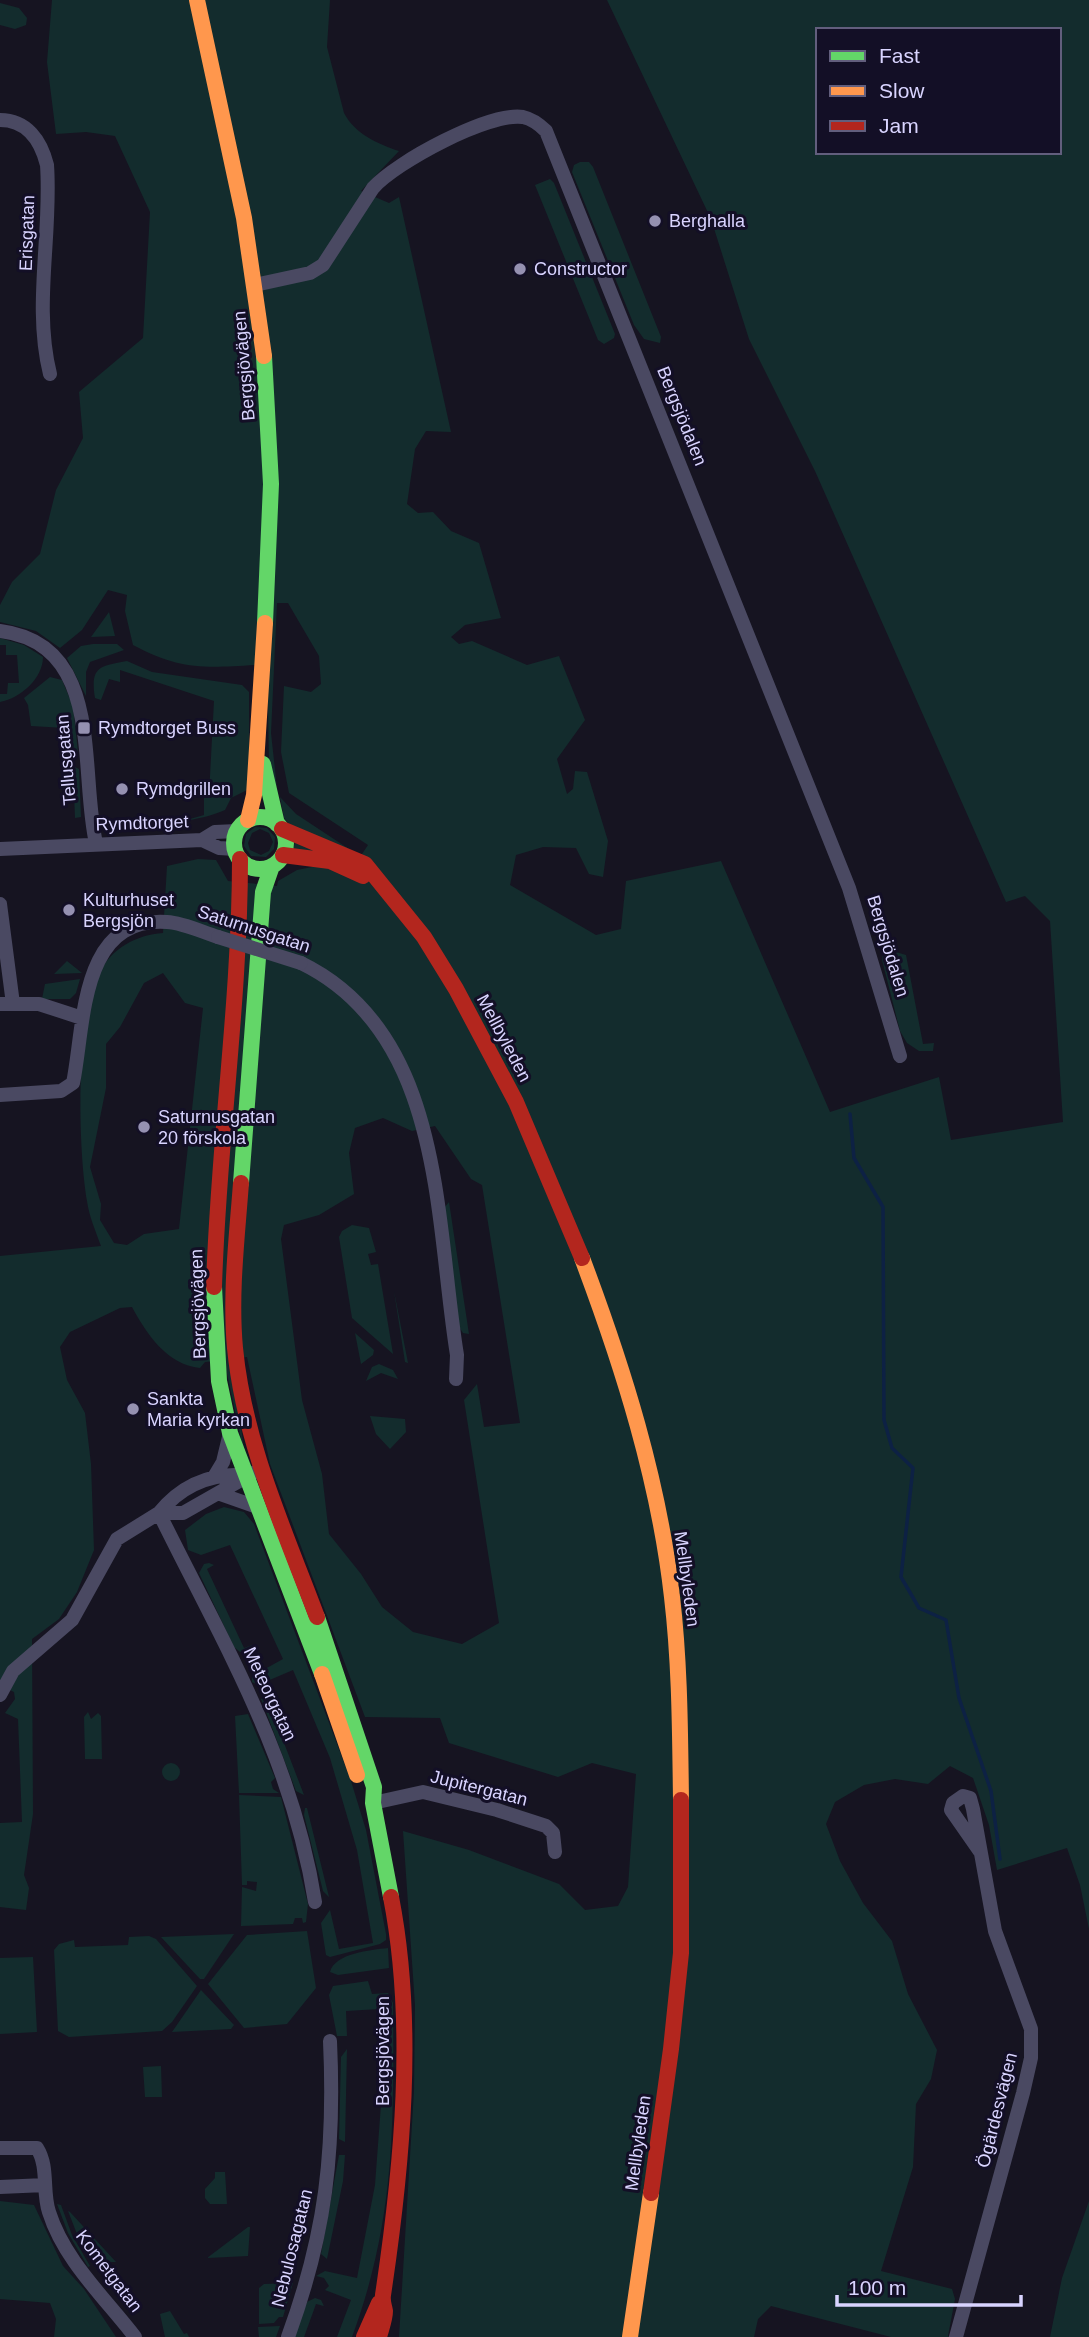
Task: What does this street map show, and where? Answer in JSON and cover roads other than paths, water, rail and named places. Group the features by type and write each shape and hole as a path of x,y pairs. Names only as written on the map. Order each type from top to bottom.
{"main road":[{"name":"Bergsjövägen","path":"197,0 226,127 255,285 265,367 270,468 254,794 242,825 237,854 240,919 214,1264 219,1381 230,1433 254,1472 339,1676 374,1787 373,1803 391,1888 402,2006 402,2148 394,2234 382,2300 385,2312 379,2337"},
{"name":"Bergsjövägen","path":"258,735 286,842 263,892 234,1294 239,1378 249,1430 257,1507 327,1687 363,1791 373,1803"},
{"path":"242,825 263,817 280,826"},
{"name":"Mellbyleden","path":"280,826 349,854 377,875 383,886 412,916 438,957 516,1103 551,1180 592,1286 629,1401 668,1565 680,1718 681,1949 670,2058 630,2337"},
{"path":"237,854 253,868 278,860"},
{"name":"Mellbyleden","path":"278,860 330,861 383,886"},
{"name":"Bergsjövägen","path":"364,2337 374,2308 382,2300"}],"street":[{"name":"Bergsjödalen","path":"255,285 310,273 323,265 373,188 383,177 417,153 510,117 532,120 546,131 849,888 900,1056"},
{"name":"Erisgatan","path":"0,120 14,122 29,131 41,146 47,165 43,290 46,359 50,374"},
{"name":"Tellusgatan","path":"0,631 41,645 52,655 75,690 82,709 89,804 96,843"},
{"name":"Rymdtorget","path":"0,849 202,839 215,832 242,825"},
{"name":"Rymdtorget","path":"202,839 237,854"},
{"path":"0,904 6,1004 39,1004 82,1018"},
{"name":"Saturnusgatan","path":"0,1095 68,1089 75,1074 82,1018 92,977 101,956 119,935 144,925 167,922 302,963 340,988 378,1029 409,1080 421,1110 431,1162 457,1355 456,1379"},
{"path":"214,1477 223,1462 230,1433"},
{"path":"0,1695 13,1671 72,1620 117,1539 159,1513 175,1493 214,1477 254,1472"},
{"path":"159,1513 183,1513 254,1472"},
{"path":"220,1494 257,1507"},
{"name":"Meteorgatan","path":"159,1513 271,1741 299,1822 315,1902"},
{"name":"Jupitergatan","path":"373,1803 424,1792 486,1807 546,1825 553,1833 555,1852"},
{"name":"Ögärdesvägen","path":"956,2337 1017,2113 1032,2044 1028,2021 995,1931 981,1853"},
{"name":"Nebulosagatan","path":"288,2337 313,2260 328,2186 332,2136 330,2041"},
{"name":"Kometgatan","path":"0,2148 37,2148 43,2157 49,2211 66,2250 135,2337"},
{"path":"0,2187 46,2185"}],"waterway":[{"path":"850,1114 854,1158 883,1207 884,1420 892,1448 913,1468 901,1577 919,1608 946,1620 959,1698 991,1791 1000,1859"}],"place":[{"name":"Berghalla","path":"655,221"},
{"name":"Constructor","path":"520,269"},
{"name":"Rymdtorget Buss","path":"84,728"},
{"name":"Rymdgrillen","path":"122,789"},
{"name":"Kulturhuset Bergsjön","path":"69,910"},
{"name":"Saturnusgatan 20 förskola","path":"144,1127"},
{"name":"Sankta Maria kyrkan","path":"133,1409"}]}
